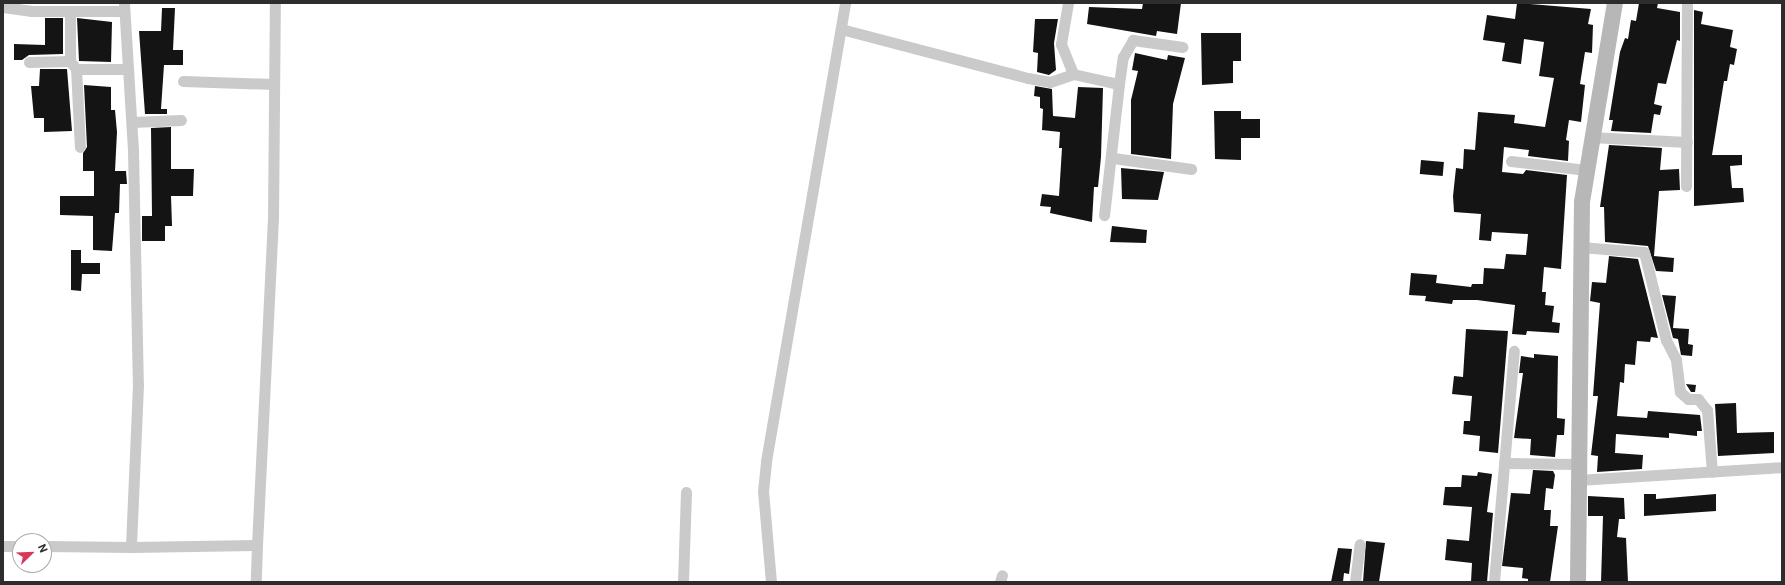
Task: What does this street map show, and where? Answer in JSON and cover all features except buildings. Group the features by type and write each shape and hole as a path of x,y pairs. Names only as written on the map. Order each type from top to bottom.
{"street":[{"path":"256,582 273,218 275,3"},
{"path":"771,582 763,491 766,461 845,3"},
{"path":"1068,3 1062,44 1072,74"},
{"path":"1686,3 1686,186"},
{"path":"1578,582 1580,247 1590,137 1612,4"},
{"path":"3,7 70,12 124,7 132,122 138,385 131,547"},
{"path":"70,12 80,147"},
{"path":"840,29 1028,78 1050,82 1072,74 1119,84"},
{"path":"1104,215 1123,57 1133,40 1183,47"},
{"path":"29,62 128,69"},
{"path":"183,81 274,84"},
{"path":"132,122 181,120"},
{"path":"1590,137 1687,142"},
{"path":"1112,158 1191,170"},
{"path":"1511,161 1586,170"},
{"path":"1580,247 1644,252 1666,340 1676,360 1680,392 1688,399 1698,399 1707,410 1712,472"},
{"path":"1494,582 1514,351"},
{"path":"1504,463 1578,464"},
{"path":"1578,480 1782,467"},
{"path":"683,582 686,492"},
{"path":"1355,582 1360,544"},
{"path":"52,546 131,547 257,545"}]}
